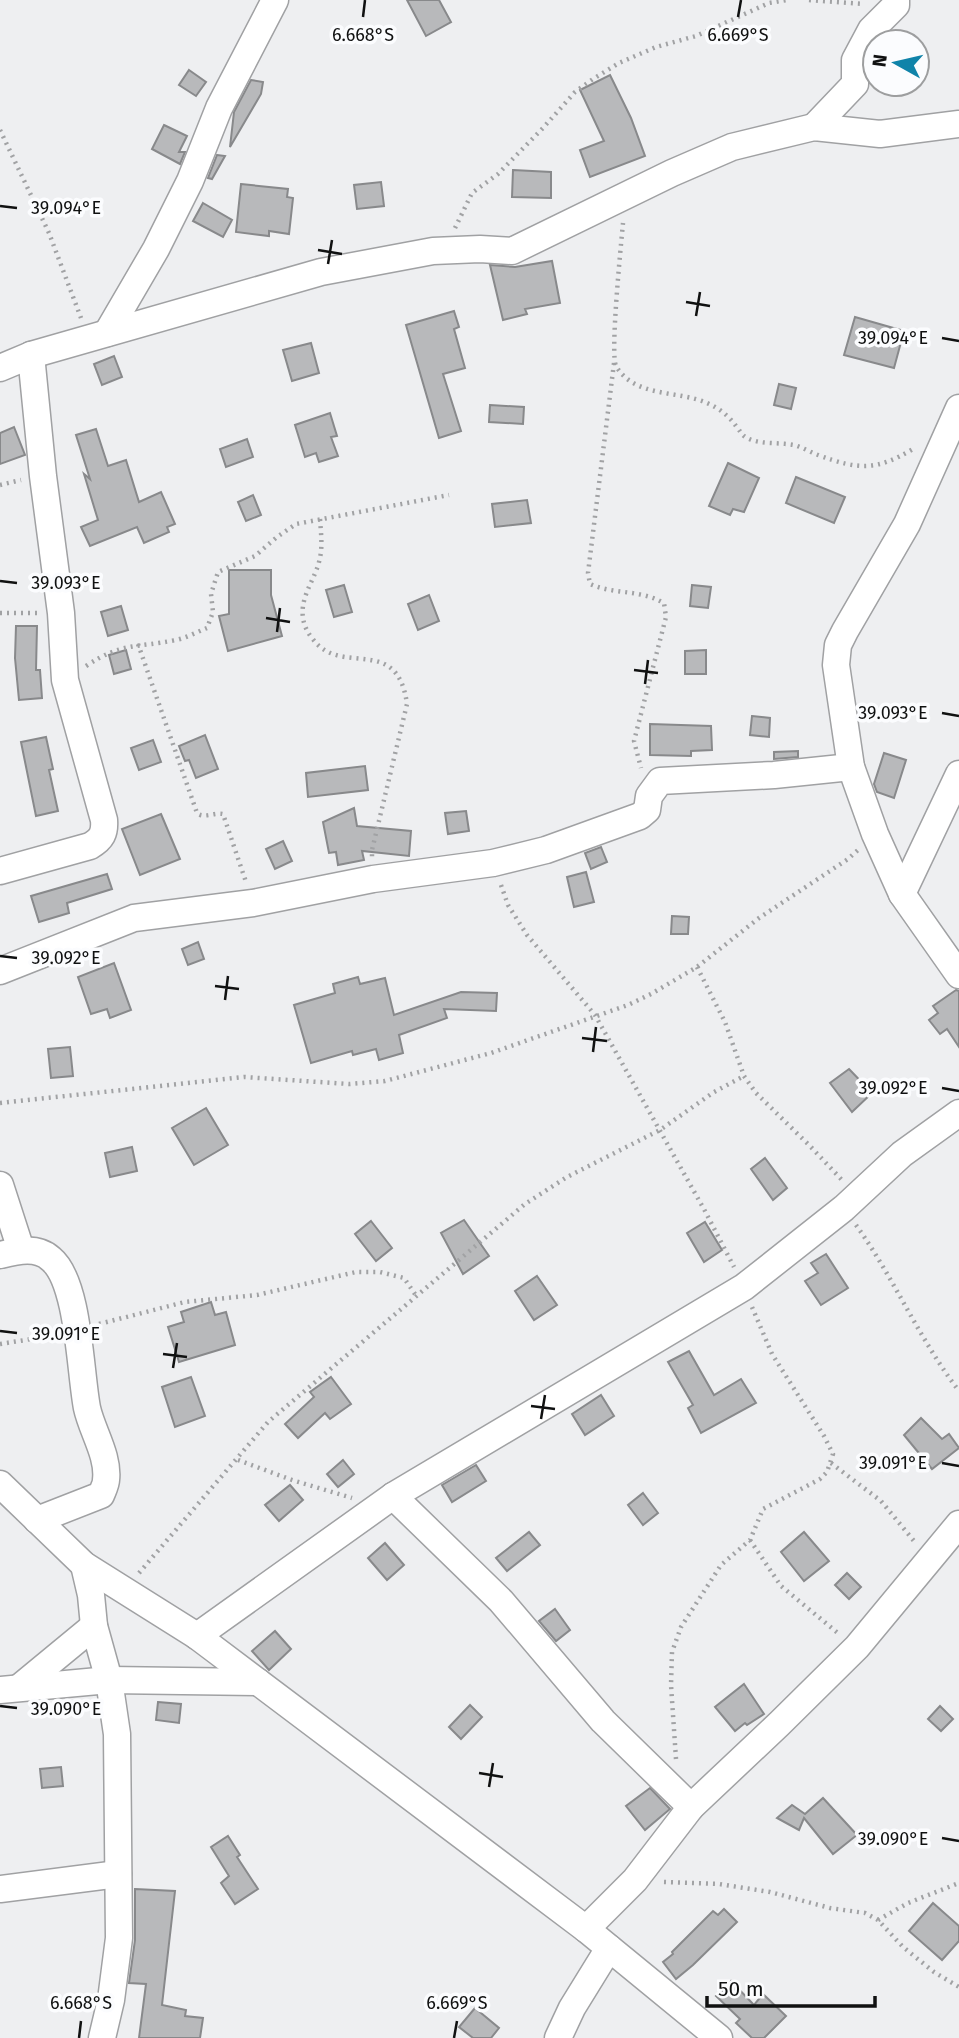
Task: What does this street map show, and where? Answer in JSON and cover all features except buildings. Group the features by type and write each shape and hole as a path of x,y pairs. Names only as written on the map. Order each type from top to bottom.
{"street":[{"path":"98,336 167,227 190,181 219,107 275,0"},
{"path":"814,127 855,84 855,60 872,30 896,2"},
{"path":"0,368 30,355 321,272 433,251 512,251 562,225 732,147 814,127 880,134 959,124"},
{"path":"0,871 90,846 100,840 105,831 65,680 61,613 30,355"},
{"path":"959,408 907,524 838,645 837,674 851,767 875,834 902,894 959,975"},
{"path":"0,971 134,918 253,903 373,879 492,863 546,850 640,816 647,810 649,796 660,781 774,775 851,767"},
{"path":"902,894 959,774"},
{"path":"197,1636 386,1501 744,1287 792,1252 902,1154 959,1113"},
{"path":"0,1185 10,1253 40,1253 52,1259 63,1274 77,1332 88,1410 105,1461 107,1480 101,1495 37,1520"},
{"path":"0,1485 84,1565 197,1636 586,1929 719,2038"},
{"path":"386,1501 501,1601 603,1721 684,1799"},
{"path":"586,1929 635,1880 684,1799 779,1724 857,1647 959,1524"},
{"path":"84,1565 94,1626 109,1680 117,1734 119,1938 111,2000 102,2038"},
{"path":"10,1689 94,1626"},
{"path":"10,1689 109,1680 258,1682"},
{"path":"0,1889 118,1874"},
{"path":"558,2038 572,2008 609,1948"}],"path":[{"path":"433,251 450,236 472,192 507,164 584,85 619,63 656,47 696,36 769,3 787,0"},
{"path":"809,0 896,2"},
{"path":"0,130 98,336"},
{"path":"624,198 614,363 589,573 590,584 600,589 650,595 664,603 666,617 634,741 649,796"},
{"path":"614,363 624,376 637,384 662,393 697,400 718,409 729,417 741,434 756,442 794,445 861,468 893,461 916,447"},
{"path":"65,680 113,650 177,640 207,628 213,612 211,594 218,572 255,556 296,524 449,495"},
{"path":"320,519 322,542 319,563 304,599 303,618 307,631 327,653 379,660 396,673 404,687 407,704 372,850 373,879"},
{"path":"0,613 61,613"},
{"path":"138,644 197,813 203,816 223,814 253,903"},
{"path":"0,1103 244,1077 348,1084 385,1081 491,1054 651,995 697,967 759,918 848,859 875,834"},
{"path":"492,863 508,905 527,935 595,1015 705,1211 744,1287 772,1354 833,1454 831,1463 820,1479 763,1509 750,1539 720,1565 681,1627 672,1652 671,1685 684,1799"},
{"path":"697,967 725,1022 744,1076 756,1093 829,1165 850,1203 862,1234 935,1360 959,1391"},
{"path":"124,1590 268,1422 525,1205 567,1177 660,1130 714,1091 744,1076"},
{"path":"0,1343 77,1332 127,1315 185,1302 257,1295 356,1272 380,1272 404,1278 417,1297"},
{"path":"238,1460 292,1480 386,1501"},
{"path":"831,1463 881,1501 929,1558"},
{"path":"750,1539 781,1586 857,1647"},
{"path":"635,1880 719,1884 770,1892 830,1908 864,1913 878,1920 903,1947 934,1972 959,1987"},
{"path":"878,1920 908,1903 959,1883"}]}
